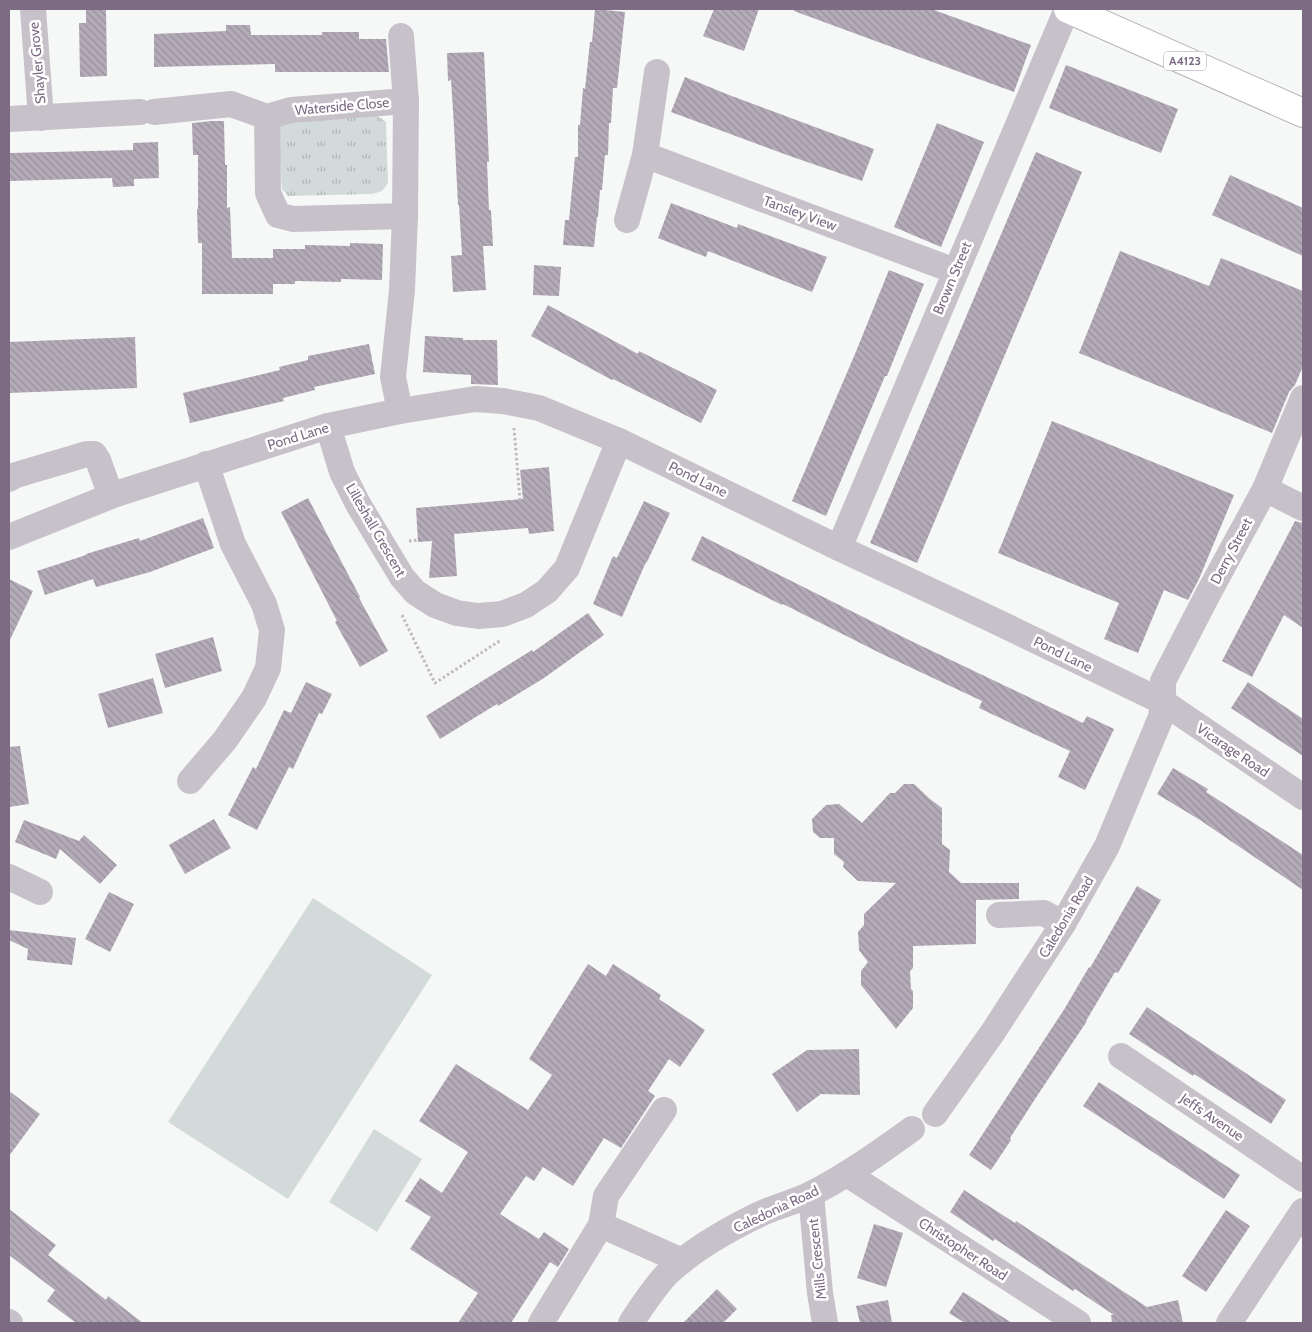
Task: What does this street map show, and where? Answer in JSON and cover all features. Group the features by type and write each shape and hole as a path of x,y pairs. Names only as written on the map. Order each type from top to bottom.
{"highway":[{"name":"A4123","path":"1068,9 1303,113"}],"street":[{"name":"Shayler Grove","path":"32,9 41,118"},
{"name":"Brown Street","path":"839,548 1068,9"},
{"name":"Waterside Close","path":"400,411 393,377 402,290 406,216 406,101 401,36"},
{"path":"627,220 645,155 657,72"},
{"name":"Waterside Close","path":"267,117 291,110 406,101"},
{"name":"Shayler Grove","path":"9,119 147,112 230,104 267,117"},
{"path":"267,117 268,193 278,215 293,219 406,216"},
{"name":"Tansley View","path":"645,155 956,271"},
{"name":"Derry Street","path":"1163,702 1163,681 1265,489 1303,398"},
{"name":"Pond Lane","path":"9,537 111,496 328,426 400,411 475,399 503,401 539,408 619,441 1163,702"},
{"name":"Lilleshall Crescent","path":"328,426 342,472 358,504 402,577 415,592 435,605 457,613 478,616 502,614 526,605 547,591 567,568 619,441"},
{"path":"9,479 16,475 87,454 94,454 111,496"},
{"path":"190,782 224,740 254,698 268,668 272,630 264,604 233,544 206,464"},
{"path":"1265,489 1303,508"},
{"name":"Vicarage Road","path":"1163,702 1303,797"},
{"name":"Caledonia Road","path":"935,1114 993,1032 1063,924 1107,846 1160,717 1163,702"},
{"path":"9,877 40,892"},
{"path":"999,915 1044,913 1063,924"},
{"name":"Jeffs Avenue","path":"1121,1056 1303,1179"},
{"path":"542,1323 601,1225 606,1196 664,1110"},
{"name":"Caledonia Road","path":"631,1323 666,1275 682,1261 713,1240 760,1214 811,1194 847,1174 912,1129"},
{"name":"Christopher Road","path":"847,1174 1078,1323"},
{"name":"Mills Crescent","path":"811,1194 820,1292 825,1323"},
{"path":"1229,1323 1303,1211"},
{"path":"601,1225 682,1261"}],"path":[{"path":"513,419 520,500"},
{"path":"402,613 435,683 502,639"}],"green space":[{"path":"377,115 386,122 388,183 382,191 372,194 288,196 282,189 277,127 285,119"},
{"path":"313,898 432,975 288,1199 168,1122"},
{"path":"374,1129 422,1159 377,1232 329,1202"}],"building":[{"path":"86,9 106,9 107,76 80,77 79,23 86,23"},
{"path":"595,9 625,12 617,88 613,88 608,155 605,155 594,247 563,245 565,220 569,220 575,157 578,157 578,125 580,125 583,88 585,89"},
{"path":"714,9 759,9 744,51 703,36"},
{"path":"794,9 931,9 1031,45 1014,92 794,11"},
{"path":"226,25 250,25 251,35 322,35 322,32 359,32 359,39 386,39 389,72 275,72 275,64 154,67 154,34 226,31"},
{"path":"484,52 489,162 487,162 489,210 491,210 493,246 483,246 486,290 453,292 451,256 462,255 451,80 448,81 447,53"},
{"path":"1066,65 1178,109 1161,153 1049,108"},
{"path":"685,77 874,149 862,181 671,112"},
{"path":"224,121 227,208 230,207 232,258 273,258 273,249 305,249 305,245 350,246 350,243 383,244 382,280 341,279 341,282 295,281 295,284 273,284 273,294 202,294 202,243 198,243 197,209 198,155 193,155 192,123"},
{"path":"937,123 984,142 941,247 894,227"},
{"path":"158,142 159,178 134,179 134,186 113,187 112,178 10,181 10,153 133,150 133,143"},
{"path":"1036,152 1082,172 917,563 870,543"},
{"path":"1230,175 1303,208 1303,256 1212,215"},
{"path":"671,203 737,228 738,224 827,257 812,292 708,251 706,257 658,238"},
{"path":"1120,251 1209,286 1221,258 1303,291 1303,366 1295,385 1289,392 1272,433 1079,353"},
{"path":"534,265 561,267 559,296 533,295"},
{"path":"889,270 924,284 887,376 885,376 826,516 792,501"},
{"path":"548,305 638,354 639,351 717,390 701,423 612,380 531,336"},
{"path":"425,336 463,338 463,340 497,340 498,385 471,384 471,375 423,372"},
{"path":"135,337 137,388 9,393 9,342"},
{"path":"369,344 375,374 314,387 315,390 283,398 284,401 190,423 183,393 280,370 279,367 308,360 308,356"},
{"path":"1052,421 1234,495 1199,579 1188,600 1164,590 1138,653 1104,639 1119,603 998,553"},
{"path":"549,467 554,531 529,534 528,528 454,534 457,576 429,578 432,541 418,542 416,508 523,499 520,470"},
{"path":"308,498 388,651 360,667 335,622 337,621 281,512"},
{"path":"644,501 670,513 622,617 593,604 613,556 617,558"},
{"path":"203,518 214,548 150,572 96,587 93,579 45,595 37,571 139,538 140,541"},
{"path":"1295,521 1303,523 1303,628 1284,615 1252,677 1222,661"},
{"path":"702,536 909,640 1083,723 1087,716 1114,729 1085,790 1058,777 1070,751 979,708 982,701 691,560"},
{"path":"9,579 33,591 9,642"},
{"path":"588,613 604,635 544,678 440,739 426,716 532,650 533,652"},
{"path":"213,637 222,671 165,688 155,654"},
{"path":"153,678 163,713 108,728 98,694"},
{"path":"306,682 332,694 322,714 319,713 293,769 289,767 257,830 228,815 253,767 256,769 284,710 291,713"},
{"path":"1248,682 1303,719 1303,756 1231,708"},
{"path":"20,746 29,804 9,807 9,747"},
{"path":"1173,768 1208,789 1206,792 1303,855 1303,890 1200,820 1157,794"},
{"path":"904,784 914,784 942,808 942,844 950,850 949,872 961,883 1019,883 1019,899 976,900 976,944 913,946 913,968 910,971 913,1008 896,1029 861,985 861,971 868,962 859,950 858,932 864,925 864,914 896,883 858,881 843,867 844,862 834,854 834,838 820,838 813,832 812,819 826,805 839,804 862,823 890,793 895,793"},
{"path":"214,819 231,848 185,874 169,845"},
{"path":"24,820 79,841 84,835 117,865 100,884 60,849 56,859 15,842"},
{"path":"1137,886 1161,900 1118,973 1115,972 1087,1021 991,1170 969,1155 1090,968"},
{"path":"109,892 134,904 110,952 85,939"},
{"path":"9,930 76,938 72,965 27,960 28,949 9,940"},
{"path":"588,964 606,976 613,964 661,995 659,999 705,1030 680,1067 669,1059 648,1091 655,1096 621,1148 604,1138 573,1186 543,1167 534,1181 526,1176 500,1214 539,1239 544,1232 569,1249 558,1267 550,1262 511,1323 458,1323 478,1293 410,1249 431,1217 405,1201 420,1178 442,1193 468,1152 419,1121 456,1064 528,1110 552,1075 529,1059"},
{"path":"1147,1007 1286,1100 1271,1124 1129,1034"},
{"path":"859,1049 860,1095 821,1094 797,1112 772,1074 807,1050"},
{"path":"1099,1082 1240,1175 1224,1199 1083,1106"},
{"path":"9,1091 40,1114 9,1156"},
{"path":"964,1190 1015,1223 1016,1221 1147,1307 1178,1300 1183,1323 1112,1323 1111,1315 1114,1315 1075,1289 1073,1291 995,1239 993,1241 950,1212"},
{"path":"9,1209 56,1245 48,1255 106,1300 108,1296 143,1323 76,1323 47,1301 55,1290 9,1255"},
{"path":"1226,1210 1250,1226 1206,1292 1182,1276"},
{"path":"874,1224 903,1233 886,1287 857,1278"},
{"path":"717,1289 737,1309 723,1323 683,1323"},
{"path":"963,1292 1012,1323 965,1323 949,1313"},
{"path":"888,1300 892,1323 860,1323 856,1306"}]}
